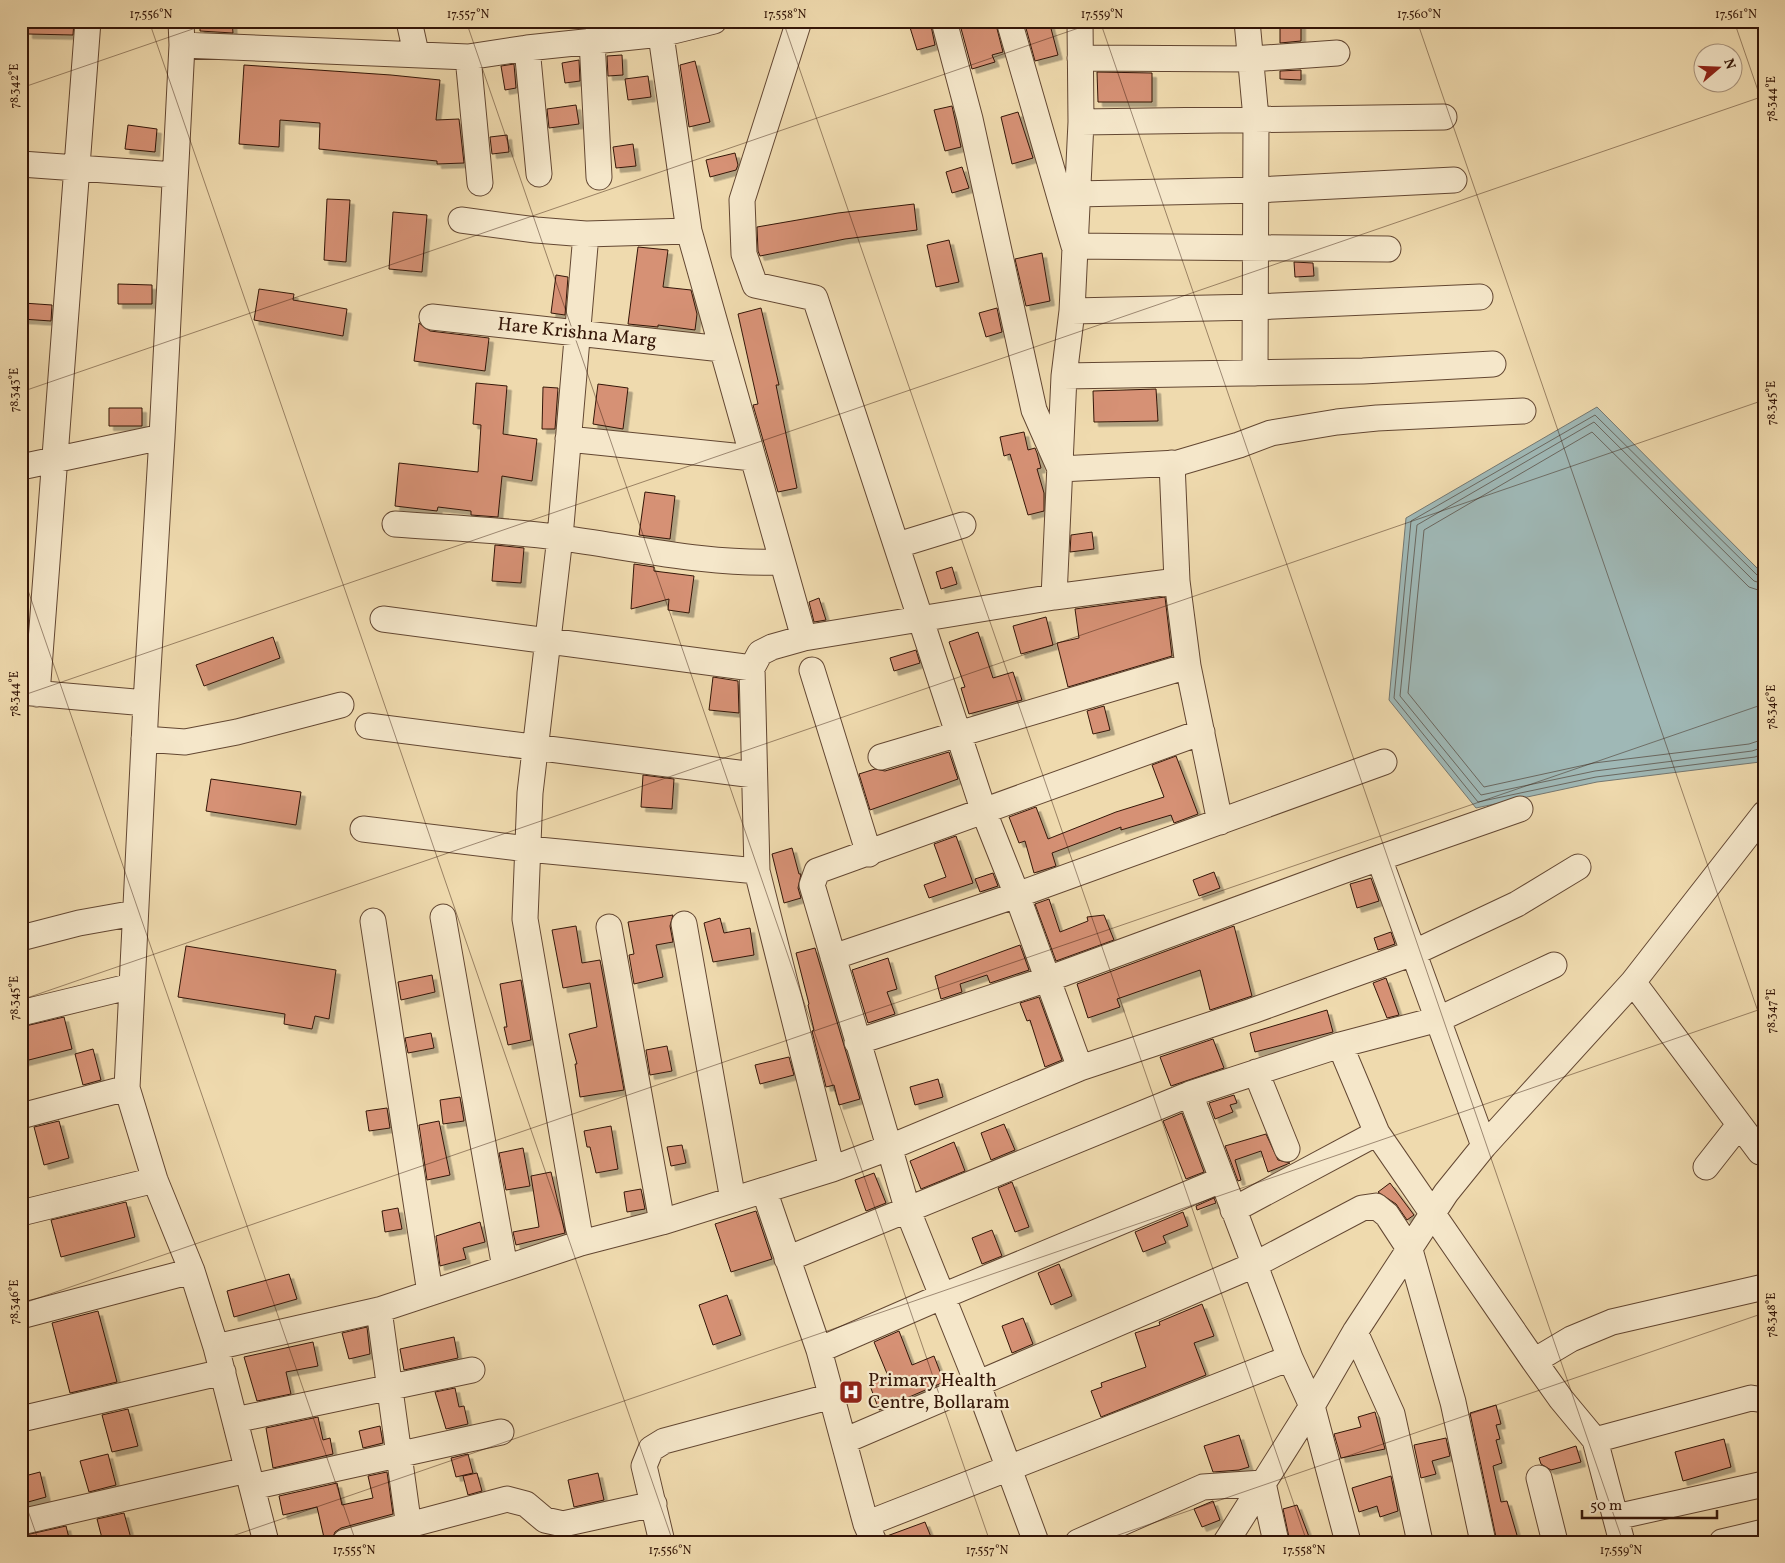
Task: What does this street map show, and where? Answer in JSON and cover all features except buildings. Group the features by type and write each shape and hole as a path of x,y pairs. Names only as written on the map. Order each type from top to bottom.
{"street":[{"path":"88,21 54,459 29,693 146,703"},
{"path":"266,1542 216,1347 192,1271 155,1180 127,1088 182,33 468,56 592,40 714,21"},
{"path":"799,21 742,200 744,254 755,285 815,298 898,545 984,812 1017,895 1080,1068"},
{"path":"944,21 970,119 1034,410 1060,469"},
{"path":"1009,21 1074,246"},
{"path":"1054,597 1064,376 1072,311 1076,194 1081,122 1080,21"},
{"path":"1247,21 1256,118 1255,373"},
{"path":"414,22 416,53"},
{"path":"660,28 689,232 804,638"},
{"path":"592,40 599,177"},
{"path":"527,48 539,174"},
{"path":"1080,58 1252,59 1337,53"},
{"path":"468,56 480,183"},
{"path":"1081,122 1256,118 1444,117"},
{"path":"21,164 175,175"},
{"path":"1076,194 1256,190 1454,180"},
{"path":"461,220 536,230 586,234 689,232"},
{"path":"581,1243 525,919 530,793 560,537 586,234"},
{"path":"1074,246 1388,249"},
{"path":"1072,311 1256,307 1480,297"},
{"name":"Hare Krishna Marg","path":"432,317 722,349"},
{"path":"1064,376 1431,369 1493,364"},
{"path":"1060,469 1172,463 1203,457 1271,433 1337,422 1377,418 1523,411"},
{"path":"21,467 162,437"},
{"path":"568,439 753,458"},
{"path":"1172,463 1177,581 1188,666 1220,822"},
{"path":"395,524 560,537 660,553 759,563 782,562"},
{"path":"898,545 964,525"},
{"path":"832,1168 757,871 752,668 760,653 772,647 804,638 1054,597 1177,581"},
{"path":"383,618 752,668"},
{"path":"881,757 1188,666"},
{"path":"812,670 869,854"},
{"path":"144,739 185,742 237,732 341,705"},
{"path":"368,726 754,775"},
{"path":"1036,1542 1007,1469 978,1386 908,1211 812,885 817,871 869,854 1202,732"},
{"path":"833,957 1017,895 1384,762"},
{"path":"857,1042 1048,979 1520,809"},
{"path":"1226,1542 1312,1406 1355,1332 1446,1193 1484,1146 1633,982 1764,814"},
{"path":"363,829 528,849 757,871"},
{"path":"1380,858 1412,953 1439,1019 1484,1146"},
{"path":"216,1347 379,1310 581,1243 662,1222 832,1168 888,1148 1080,1068 1252,1011 1412,953 1517,904 1578,867"},
{"path":"21,938 79,923 135,913"},
{"path":"443,917 505,1268"},
{"path":"373,921 430,1293"},
{"path":"684,924 732,1200"},
{"path":"609,927 662,1222"},
{"path":"788,1259 1190,1094 1340,1045 1439,1019 1554,965"},
{"path":"1633,982 1760,1152"},
{"path":"21,1013 132,986"},
{"path":"1340,1045 1377,1132 1431,1215 1457,1247 1534,1361 1561,1399 1595,1440 1622,1542"},
{"path":"1256,1072 1286,1149"},
{"path":"21,1116 127,1088"},
{"path":"1190,1094 1290,1358 1312,1406 1348,1542"},
{"path":"1706,1167 1739,1125"},
{"path":"1233,1210 1377,1132"},
{"path":"21,1213 155,1180"},
{"path":"819,1350 942,1296 1221,1180"},
{"path":"764,1190 819,1350 870,1533 1007,1469 1290,1358"},
{"path":"844,1441 978,1386 1254,1265 1362,1208 1376,1206 1387,1215 1410,1250 1453,1402 1483,1542"},
{"path":"21,1316 192,1271"},
{"path":"1534,1361 1571,1339 1612,1322 1764,1287"},
{"path":"379,1310 410,1534"},
{"path":"1355,1332 1392,1414 1420,1542"},
{"path":"235,1420 472,1370"},
{"path":"21,1419 223,1372"},
{"path":"662,1542 644,1466 650,1449 664,1441 832,1396"},
{"path":"1595,1440 1760,1397"},
{"path":"21,1522 249,1478 399,1454 501,1432"},
{"path":"1539,1478 1555,1542"},
{"path":"1078,1542 1203,1487 1263,1483"},
{"path":"1263,1483 1276,1542"},
{"path":"1616,1517 1764,1484"},
{"path":"345,1542 410,1534 507,1499 526,1504 545,1520 563,1524 654,1504"}],"water":[{"path":"1597,407 1764,575 1764,755 1760,762 1597,782 1476,808 1389,700 1406,518"}],"place":[{"name":"Primary Health Centre, Bollaram","path":"851,1392"}]}
